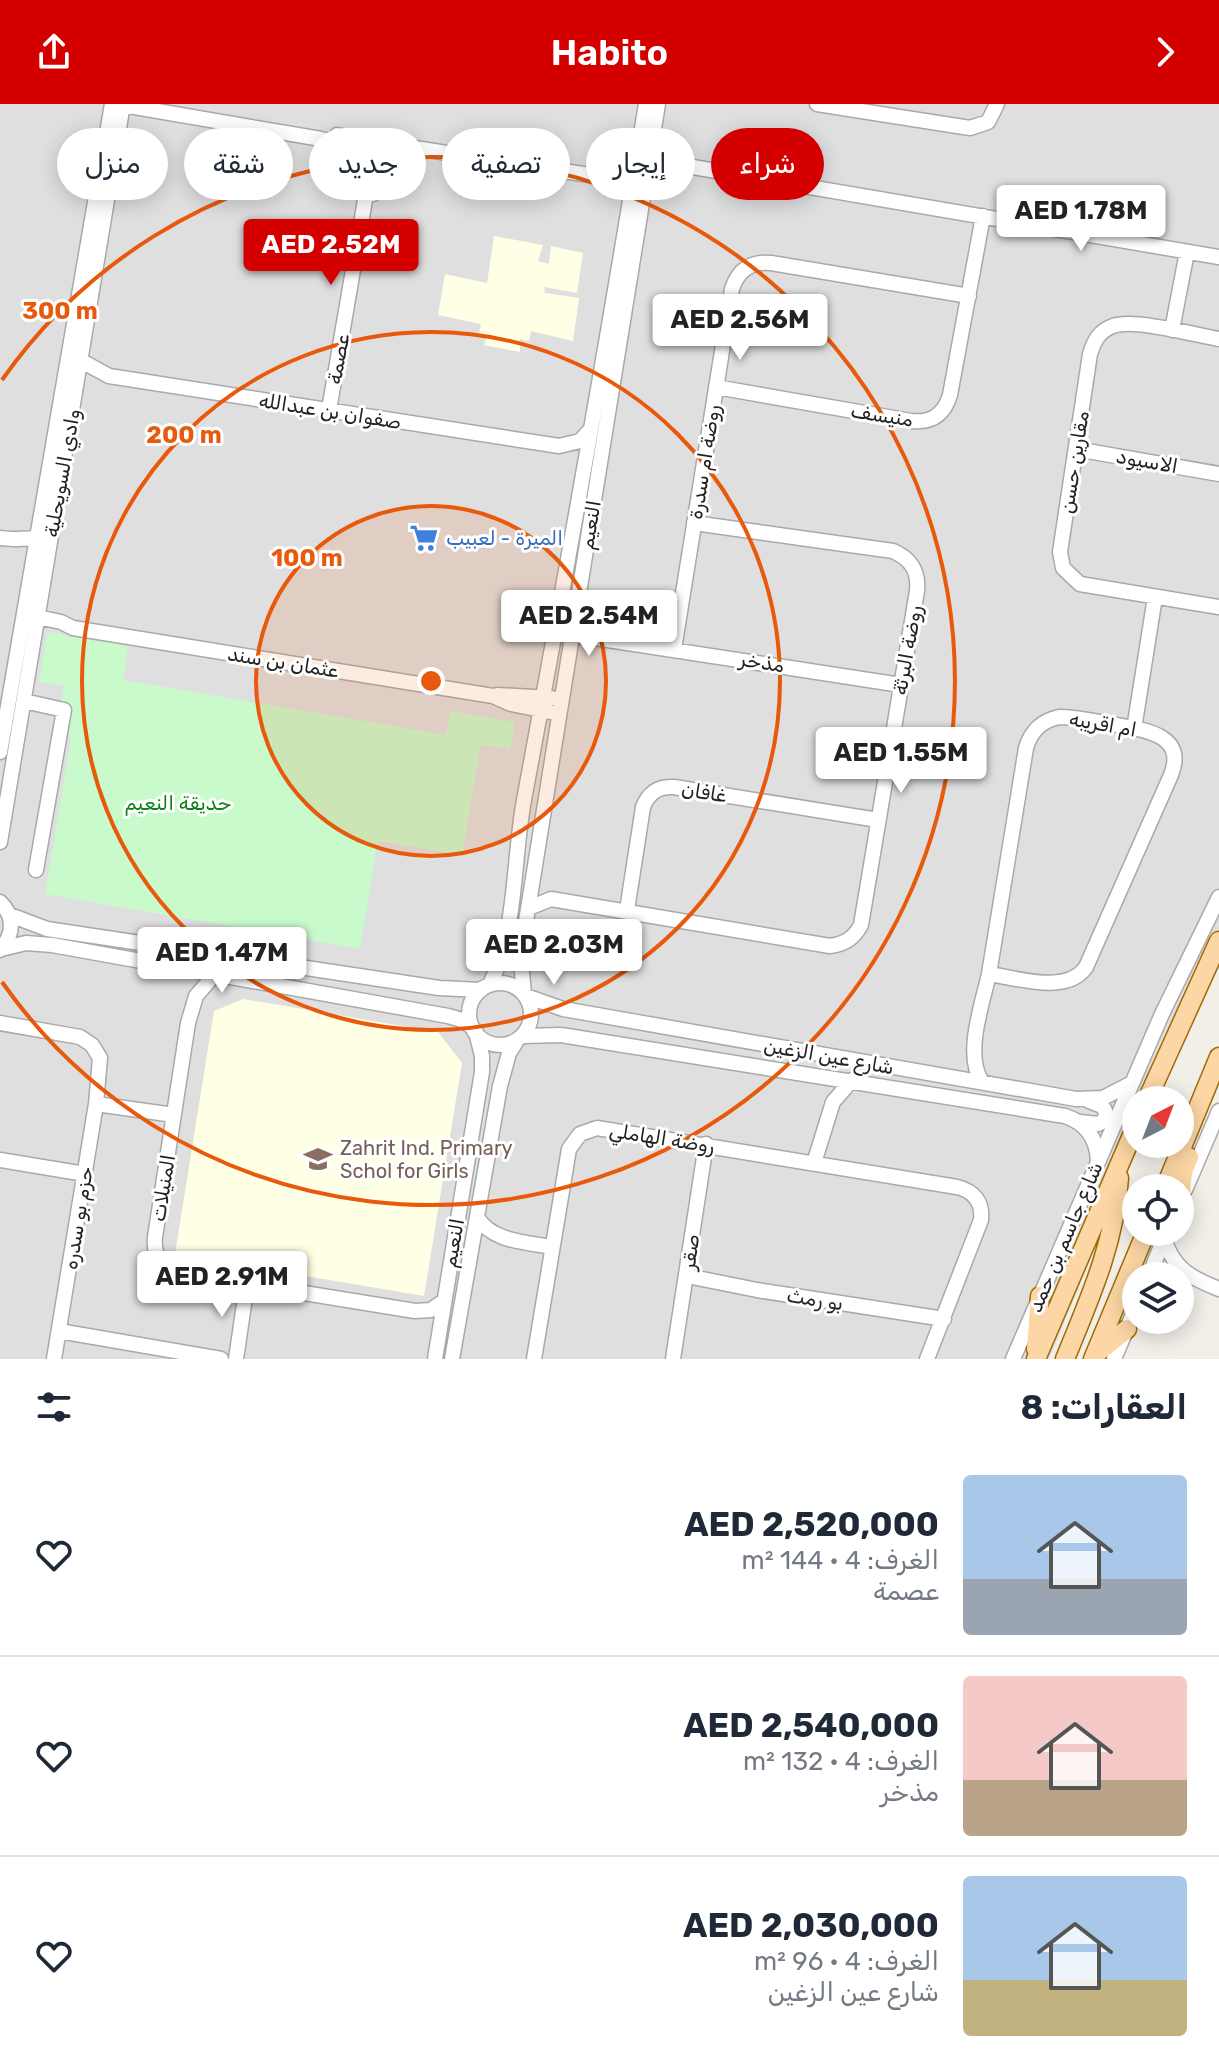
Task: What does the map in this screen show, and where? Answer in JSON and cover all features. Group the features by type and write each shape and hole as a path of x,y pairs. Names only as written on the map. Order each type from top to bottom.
{"main road":[{"path":"1153,1086 1219,941"},
{"path":"1171,1174 1219,1057"},
{"path":"1183,1174 1198,1134 1198,1109"},
{"name":"شارع جاسم بن حمد","path":"1036,1359 1123,1158"},
{"path":"1065,1359 1099,1275 1110,1238 1118,1201 1120,1164"},
{"path":"1093,1357 1153,1246"},
{"path":"1036,1359 1040,1296"},
{"path":"1093,1357 1122,1333"}],"street":[{"path":"114,104 309,137"},
{"name":"وادي السويحلية","path":"0,752 30,621 114,104"},
{"name":"وادي السويحلية","path":"75,358 123,104"},
{"path":"173,104 309,141"},
{"name":"النعيم","path":"645,128 646,104"},
{"name":"النعيم","path":"651,128 658,104"},
{"path":"817,104 970,128 988,122 997,104"},
{"path":"426,155 586,178"},
{"path":"695,167 1219,257"},
{"name":"عصمة","path":"334,411 365,200"},
{"name":"النعيم","path":"525,995 522,951 559,707 565,629 590,429 636,200"},
{"name":"النعيم","path":"486,987 505,943 521,816 544,704 565,629 637,200"},
{"name":"منيسف","path":"716,387 911,421 928,421 936,417 948,404 983,216"},
{"path":"1172,330 1187,252"},
{"name":"روضة ام سدرة","path":"674,649 716,387 739,273 754,264 771,263 969,296"},
{"name":"مقارين حسن","path":"1219,339 1122,323 1111,326 1093,342 1060,545 1063,568 1080,584 1219,607"},
{"name":"صفوان بن عبدالله","path":"75,358 109,376 559,446 580,441 590,429"},
{"name":"الاسيود","path":"1076,449 1219,474"},
{"name":"روضة البرثة","path":"551,899 830,946 852,938 861,925 918,581 910,562 893,551 694,523"},
{"path":"0,538 43,546"},
{"path":"1134,729 1155,597"},
{"name":"وادي السويحلية","path":"0,842 24,701 30,621"},
{"name":"عثمان بن سند","path":"30,621 59,631 73,628 493,696 512,694 559,707"},
{"name":"مذخر","path":"565,629 901,685"},
{"path":"24,701 64,710 36,870"},
{"name":"ام اقريبه","path":"955,1077 972,1056 1029,739 1041,724 1059,717 1153,733 1168,742 1175,758 1174,767 1086,967 1075,980 1058,984 989,974"},
{"name":"غافان","path":"627,910 643,807 648,796 657,789 674,787 878,820"},
{"path":"529,908 551,899 533,881"},
{"name":"شارع جاسم بن حمد","path":"1013,1359 1168,1001 1219,897"},
{"path":"0,950 18,944 44,944 448,1016 462,1020 488,1042 496,1044 520,1037 530,1021 525,995 509,984 439,988 47,929 4,905"},
{"path":"0,950 10,937 4,905"},
{"name":"المنيلات","path":"215,974 201,988 193,1005 155,1237 158,1258 174,1272 383,1306 426,1311 444,1301"},
{"path":"475,1030 471,1003 486,987"},
{"name":"شارع عين الزغين","path":"525,995 563,1009 1087,1100 1111,1096 1132,1083"},
{"name":"حزم بو سدره","path":"0,1023 73,1036 92,1045 100,1058 96,1104 54,1359"},
{"name":"النعيم","path":"435,1359 482,1072 482,1056 475,1030"},
{"name":"شارع عين الزغين","path":"520,1037 561,1035 997,1103 1065,1116 1080,1122"},
{"name":"النعيم","path":"452,1359 502,1077 509,1053 520,1037"},
{"path":"972,1056 982,1082"},
{"path":"819,1075 829,1088 833,1102"},
{"path":"814,1163 833,1102 852,1080"},
{"path":"1080,1122 1098,1124 1105,1119 1102,1106 1087,1100"},
{"path":"96,1104 174,1115"},
{"path":"1192,1174 1219,1111"},
{"path":"1080,1122 1095,1143 1098,1161"},
{"name":"روضة الهاملي","path":"534,1359 569,1149 580,1134 597,1128 706,1144 957,1187 971,1192 977,1198 982,1212 981,1220 927,1359"},
{"name":"صقر","path":"673,1359 706,1144"},
{"path":"0,1160 85,1174"},
{"path":"477,1217 498,1236 552,1247"},
{"path":"471,1249 486,1239 498,1236"},
{"name":"بو رمث","path":"687,1276 944,1319"},
{"path":"1194,1280 1219,1289"},
{"path":"236,1359 247,1284"},
{"path":"59,1331 221,1359"},
{"path":"1114,1359 1125,1334"}],"shaded area":[{"path":"0,104 1219,104 1219,946 1162,1086 1122,1086 1122,1158 1132,1158 1126,1174 1122,1174 1122,1183 1049,1359 0,1359"},
{"path":"494,236 543,245 538,261 549,264 551,246 583,253 577,293 544,287 545,293 579,298 573,341 531,331 529,341 520,339 520,352 484,345 487,336 479,333 481,324 438,315 445,274 487,283"},
{"name":"Zahrit Ind. Primary Schol for Girls","path":"243,999 438,1032 462,1063 424,1296 175,1254 214,1011"}],"green space":[{"name":"حديقة النعيم","path":"47,632 128,646 123,680 446,735 451,711 515,722 510,749 481,745 462,855 378,841 360,949 45,894 71,738 56,735 64,686 39,682"}],"place":[{"name":"الميرة - لعبيب","path":"424,538"},
{"name":"Zahrit Ind. Primary Schol for Girls","path":"318,1159"}]}
